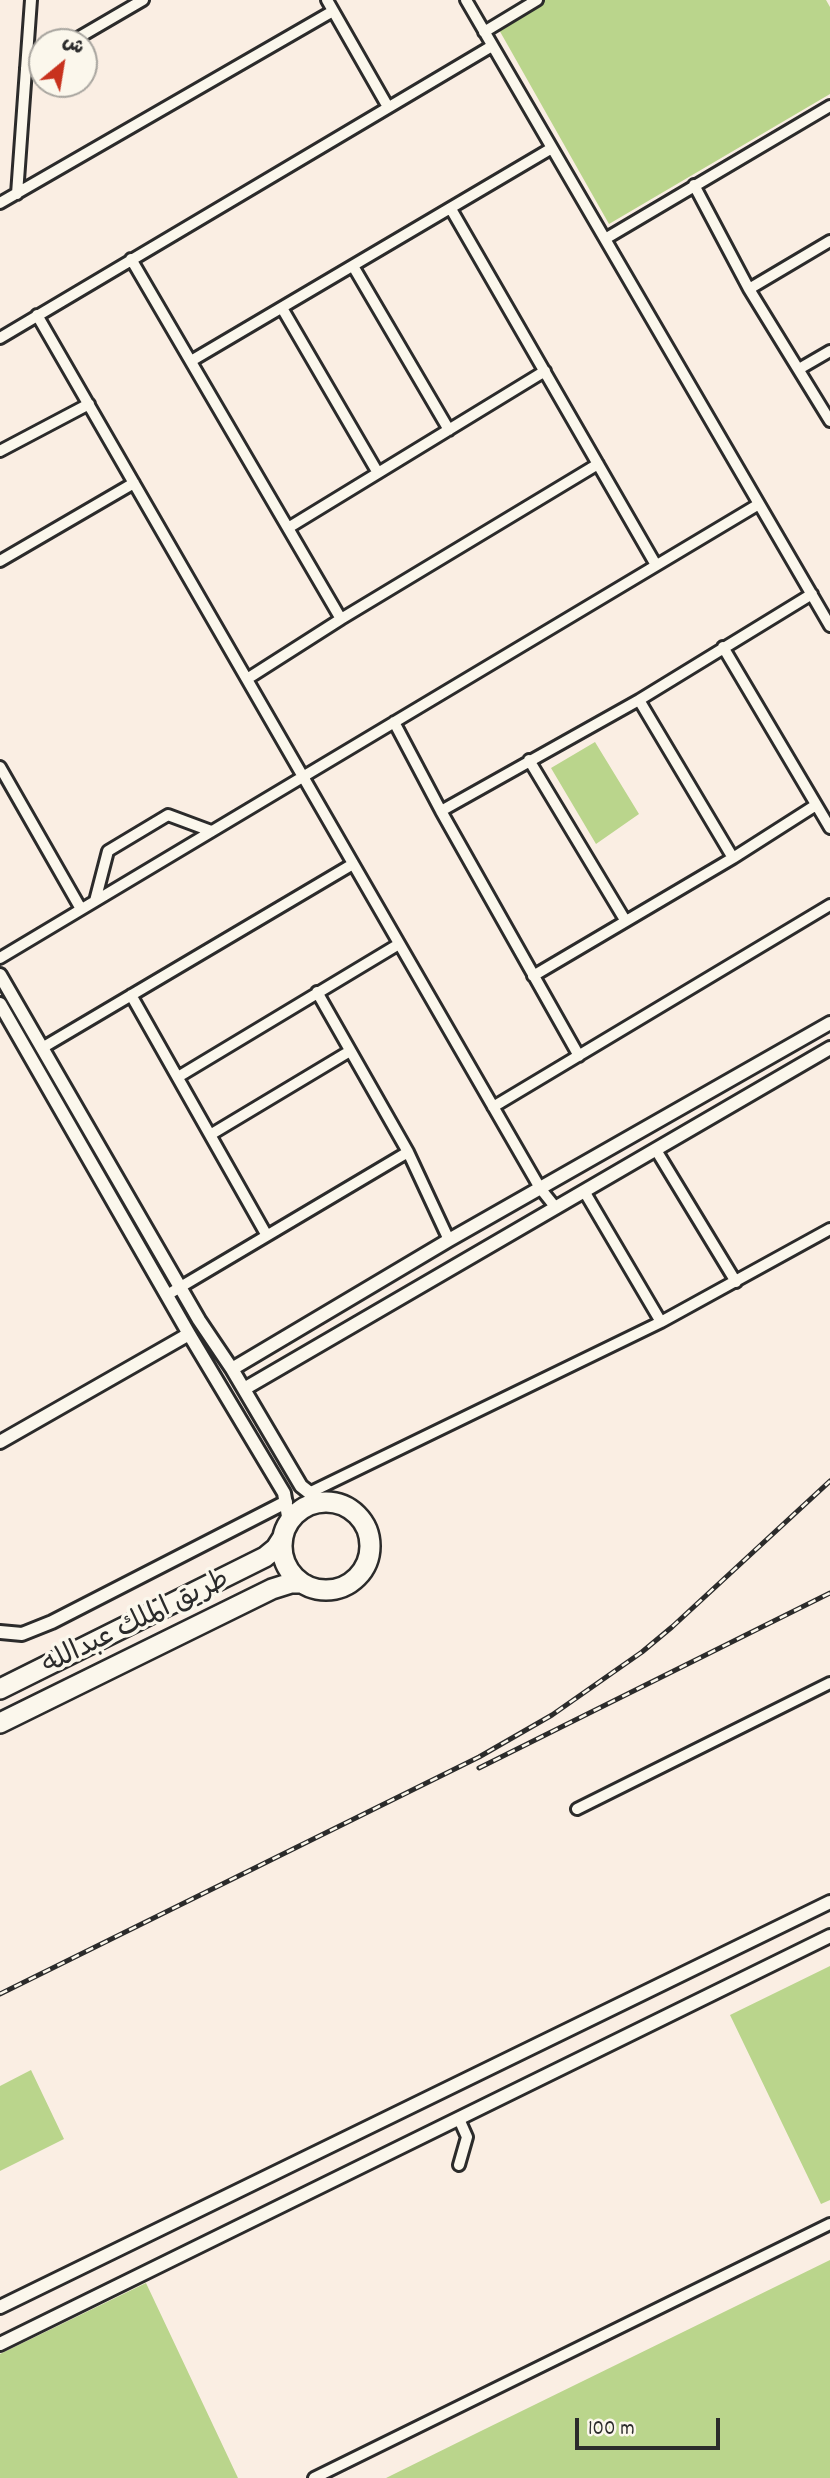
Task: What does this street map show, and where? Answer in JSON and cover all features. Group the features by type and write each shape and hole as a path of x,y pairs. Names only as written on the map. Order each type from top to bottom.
{"highway":[{"path":"317,1497 343,1505 363,1521 370,1537 370,1555 358,1577 344,1587 327,1591 302,1583 285,1563 282,1546 286,1530 317,1497"},
{"name":"طريق الملك عبدالله","path":"0,1689 265,1557 276,1548 286,1530"},
{"name":"طريق الملك عبدالله","path":"0,1723 272,1590 291,1583 302,1583"}],"street":[{"path":"17,194 31,0"},
{"path":"95,28 143,0"},
{"path":"327,0 388,107"},
{"path":"466,0 830,626"},
{"path":"484,32 537,0"},
{"path":"0,203 333,11"},
{"path":"0,338 492,46"},
{"path":"605,239 830,106"},
{"path":"191,361 552,148"},
{"path":"694,185 749,289 830,421"},
{"path":"451,209 656,565"},
{"path":"749,289 830,241"},
{"path":"131,259 341,619"},
{"path":"353,266 449,430"},
{"path":"282,308 378,473"},
{"path":"37,315 540,1188 556,1208"},
{"path":"799,369 830,351"},
{"path":"288,528 545,371"},
{"path":"0,451 89,404"},
{"path":"247,679 598,464"},
{"path":"0,561 134,483"},
{"path":"0,958 759,504"},
{"path":"441,811 639,700 812,594"},
{"path":"723,647 830,828"},
{"path":"639,700 733,858"},
{"path":"394,722 579,1056"},
{"path":"529,760 625,920"},
{"path":"0,767 80,909"},
{"path":"533,976 733,858 816,805"},
{"path":"95,901 108,851 168,815 211,831"},
{"path":"42,1048 353,864"},
{"path":"494,1107 830,905"},
{"path":"178,1077 399,944"},
{"path":"0,975 181,1287 301,1486 317,1497 661,1322 830,1229"},
{"path":"317,992 408,1152 449,1240"},
{"path":"131,995 266,1234"},
{"path":"0,1004 189,1334 284,1493 286,1530"},
{"path":"232,1369 449,1240 830,1023"},
{"path":"244,1389 830,1048"},
{"path":"210,1135 350,1051"},
{"path":"656,1150 736,1282"},
{"path":"167,1295 408,1152"},
{"path":"584,1191 661,1322"},
{"path":"0,1442 189,1334"},
{"path":"0,1632 22,1634 52,1622 286,1502"},
{"path":"576,1809 830,1683"},
{"path":"0,2307 830,1902"},
{"path":"0,2344 830,1936"},
{"path":"459,2119 467,2137 459,2165"},
{"path":"314,2478 830,2224"}],"green space":[{"path":"545,0 826,0 830,7 830,94 609,224 498,28"},
{"path":"595,742 639,814 596,844 551,768"},
{"path":"830,1966 830,2200 821,2204 730,2015"},
{"path":"31,2070 64,2139 0,2171 0,2086"},
{"path":"830,2260 830,2478 386,2478 481,2431"},
{"path":"146,2283 238,2478 0,2478 0,2354"}],"railway":[{"path":"0,1994 479,1757 552,1715 642,1652 672,1627 830,1481"},
{"path":"479,1768 830,1593"}]}
